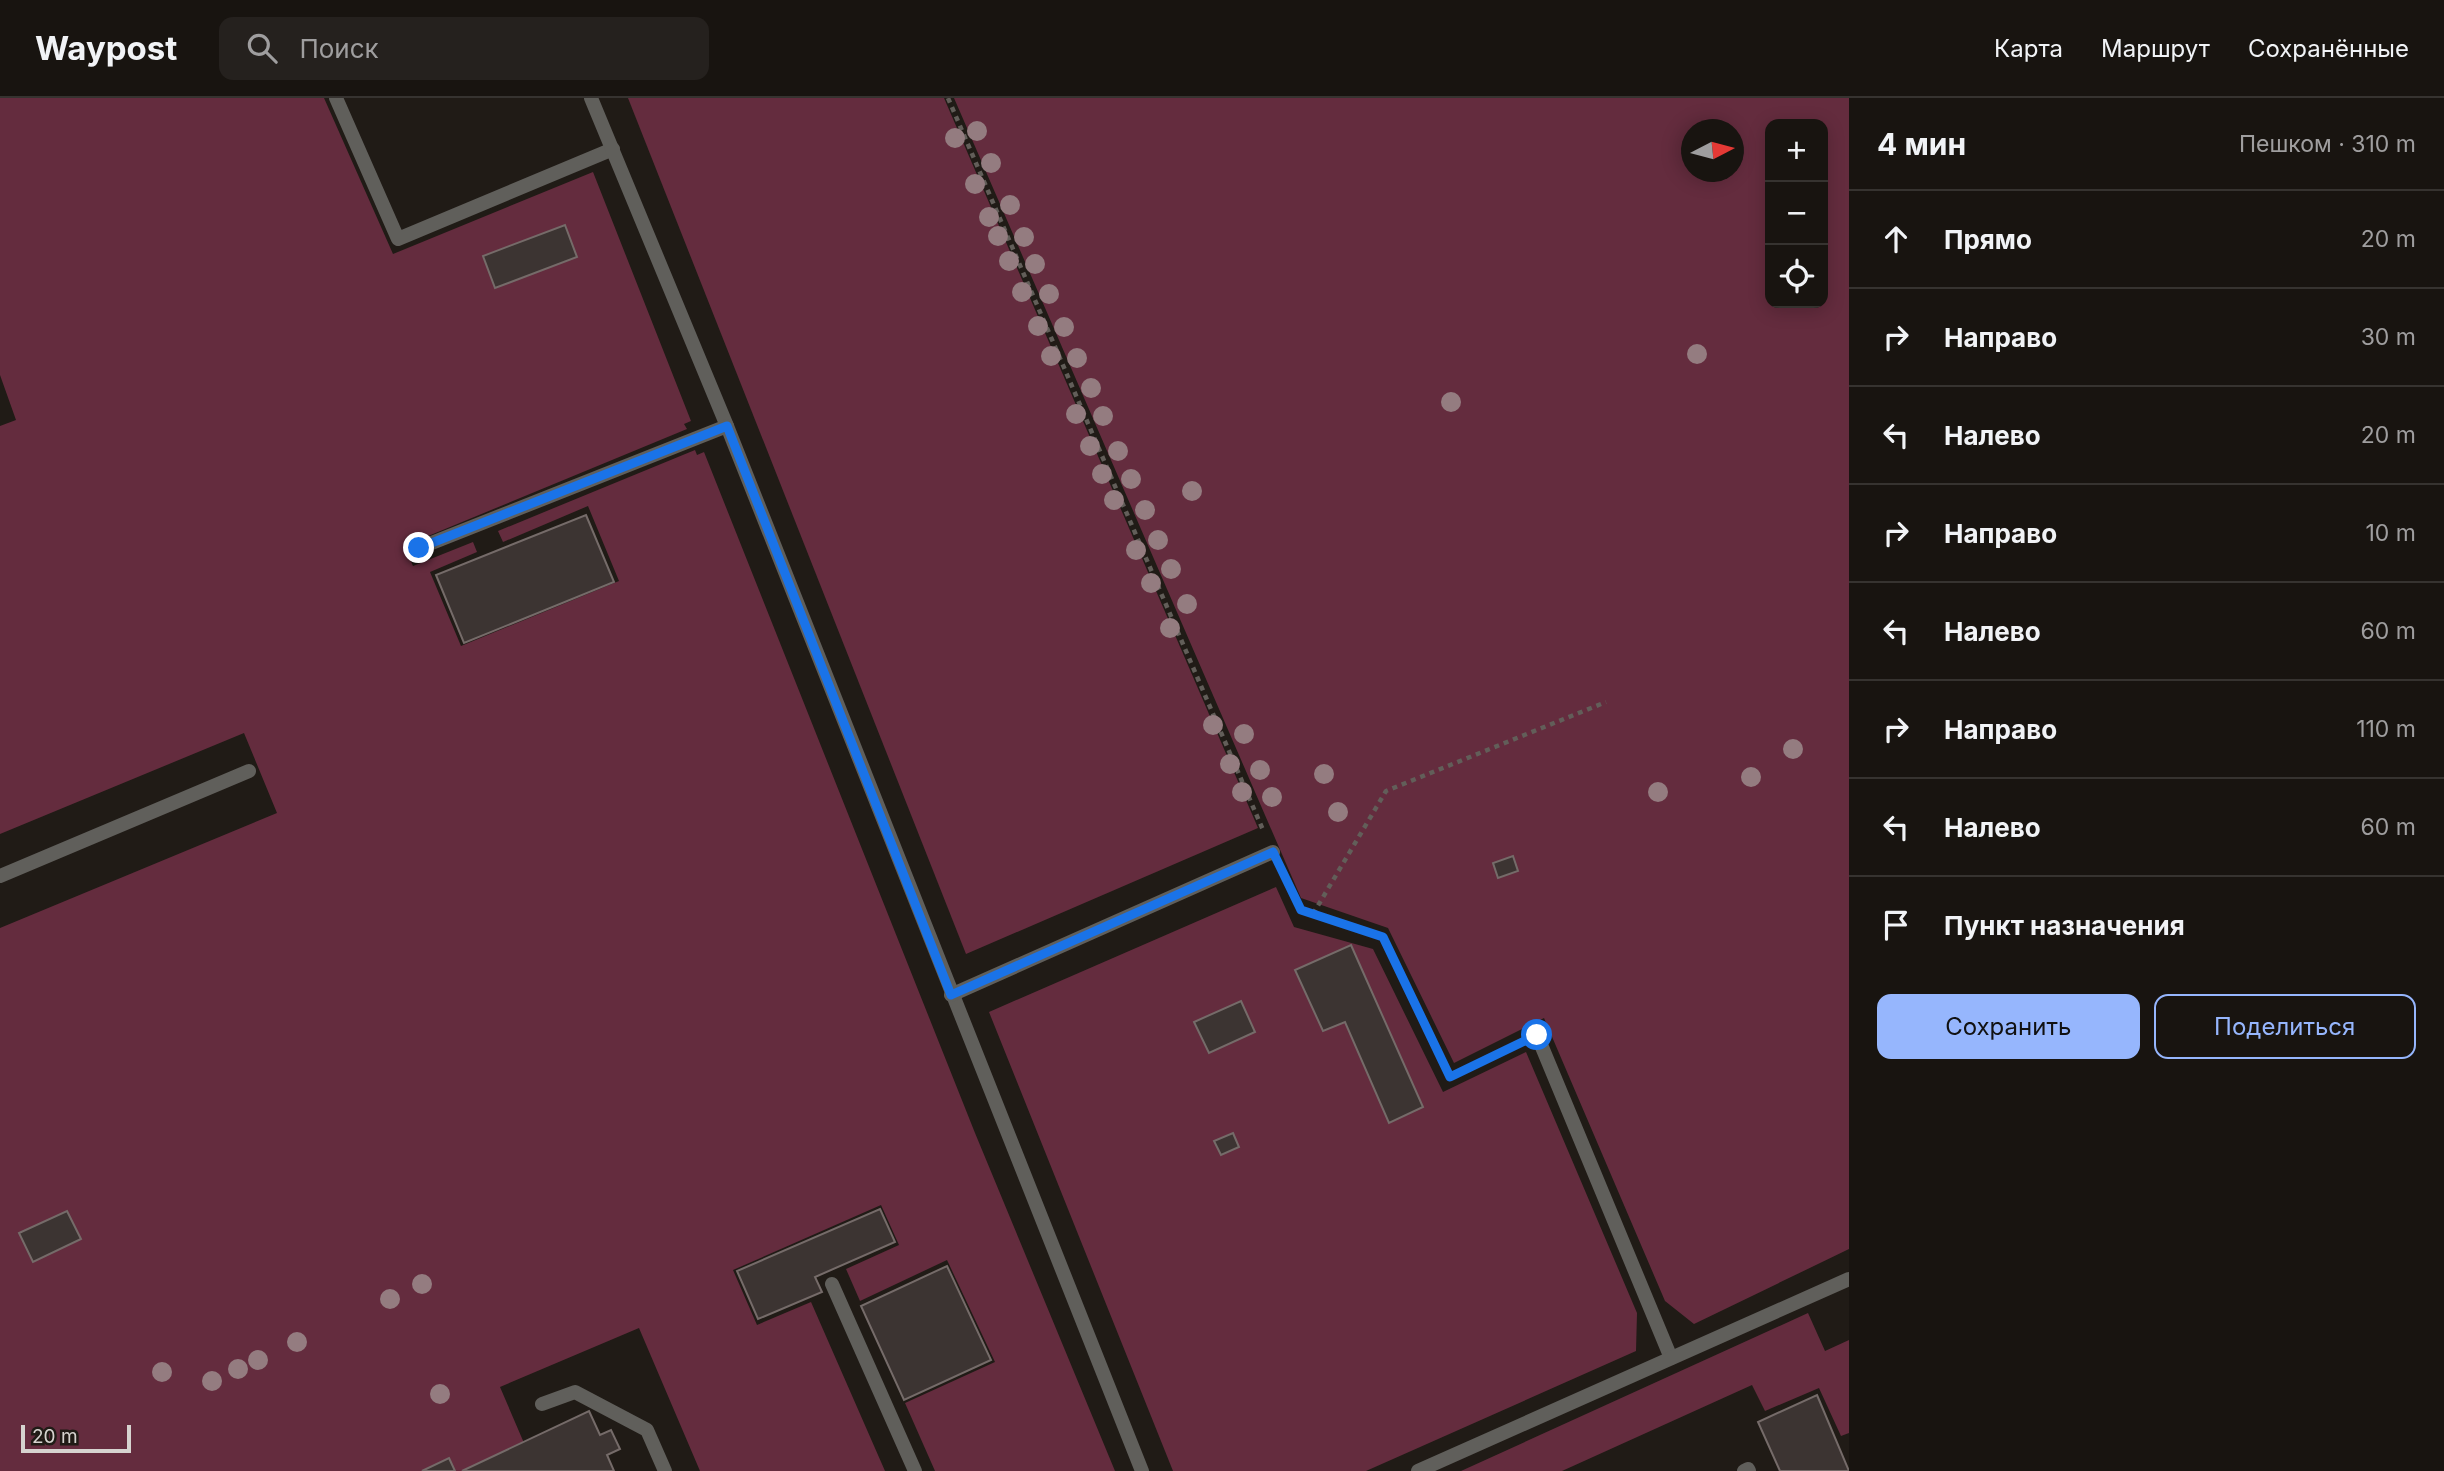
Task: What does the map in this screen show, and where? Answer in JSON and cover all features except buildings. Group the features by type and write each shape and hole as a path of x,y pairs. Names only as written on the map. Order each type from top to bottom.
{"lane":[{"path":"336,98 398,239 613,149"},
{"path":"591,98 727,426 1142,1471"},
{"path":"419,548 727,426"},
{"path":"0,876 249,771"},
{"path":"951,995 1273,852"},
{"path":"1537,1035 1671,1359"},
{"path":"1418,1471 1849,1279"},
{"path":"832,1284 915,1471"},
{"path":"542,1404 575,1392 647,1430 665,1471"}],"path":[{"path":"947,98 1273,852 1301,910 1383,937 1450,1077 1537,1035"},
{"path":"1313,914 1386,791 1606,702"}],"shaded area":[{"path":"0,98 324,98 393,254 593,172 691,421 684,424 687,429 404,546 413,566 473,542 477,552 430,572 461,646 619,581 588,506 503,542 498,531 695,450 697,455 704,452 975,1133 1115,1471 935,1471 905,1403 995,1362 947,1260 860,1301 846,1269 899,1245 881,1205 733,1270 757,1325 811,1302 885,1471 700,1471 639,1328 500,1387 536,1471 0,1471 0,928 277,813 244,733 0,834 0,426 16,420 0,375","holes":["67,1211 81,1239 33,1261 20,1233"]},
{"path":"628,98 944,98 1258,828 966,954"},
{"path":"954,98 1849,98 1849,1249 1694,1324 1665,1301 1544,1018 1454,1063 1388,928 1301,898"},
{"path":"1276,887 1294,927 1373,949 1443,1092 1526,1052 1637,1313 1636,1351 1366,1471 1173,1471 989,1012"},
{"path":"1808,1313 1825,1351 1849,1340 1849,1433 1841,1436 1819,1388 1765,1411 1752,1385 1562,1471 1461,1471"}],"route":[{"path":"419,548 727,426 951,995 1273,852 1301,910 1383,937 1450,1077 1537,1035"}]}
